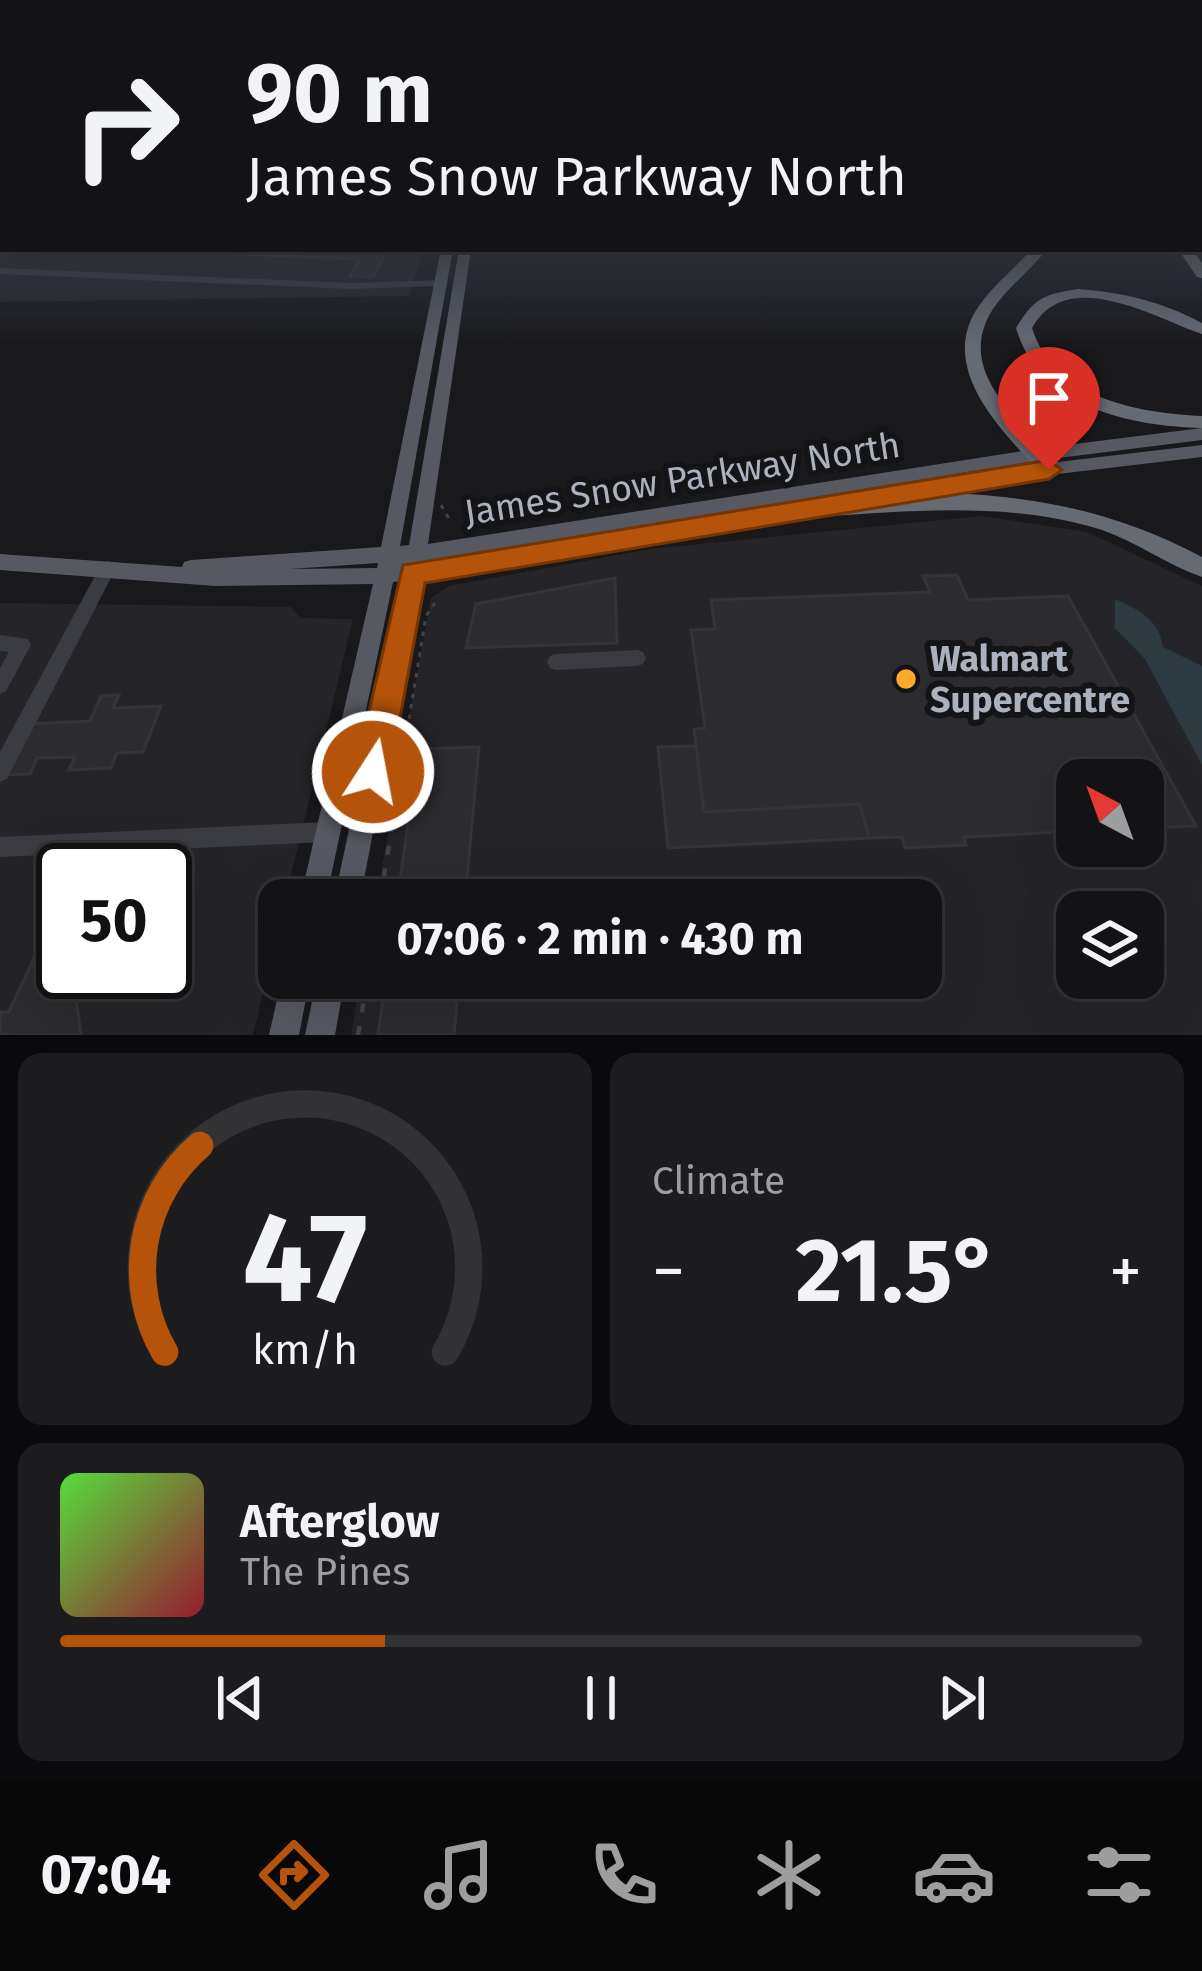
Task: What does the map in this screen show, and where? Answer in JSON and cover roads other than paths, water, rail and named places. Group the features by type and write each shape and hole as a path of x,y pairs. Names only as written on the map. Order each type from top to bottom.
{"highway":[{"path":"1037,252 983,312 971,349 981,382 1049,470"},
{"path":"1202,329 1146,304 1091,294 1040,304 1030,312 1024,328 1038,361 1082,395 1146,418 1202,422"},
{"path":"817,509 977,500 1036,505 1140,535 1202,568"}],"main road":[{"path":"317,879 446,252"},
{"path":"351,879 415,563 464,252"},
{"name":"James Snow Parkway North","path":"415,563 1035,454 1202,434"},
{"name":"James Snow Parkway North","path":"0,562 215,578 385,566 817,509 1049,470 1202,451"},
{"path":"284,1035 292,999"},
{"path":"320,1035 327,999"}],"lane":[{"path":"0,271 351,286 440,284"},
{"path":"0,772 109,568"},
{"path":"0,643 22,645 0,685"},
{"path":"556,662 637,658"},
{"path":"0,847 327,832"}],"place":[{"name":"Walmart Supercentre","path":"906,679"}]}
